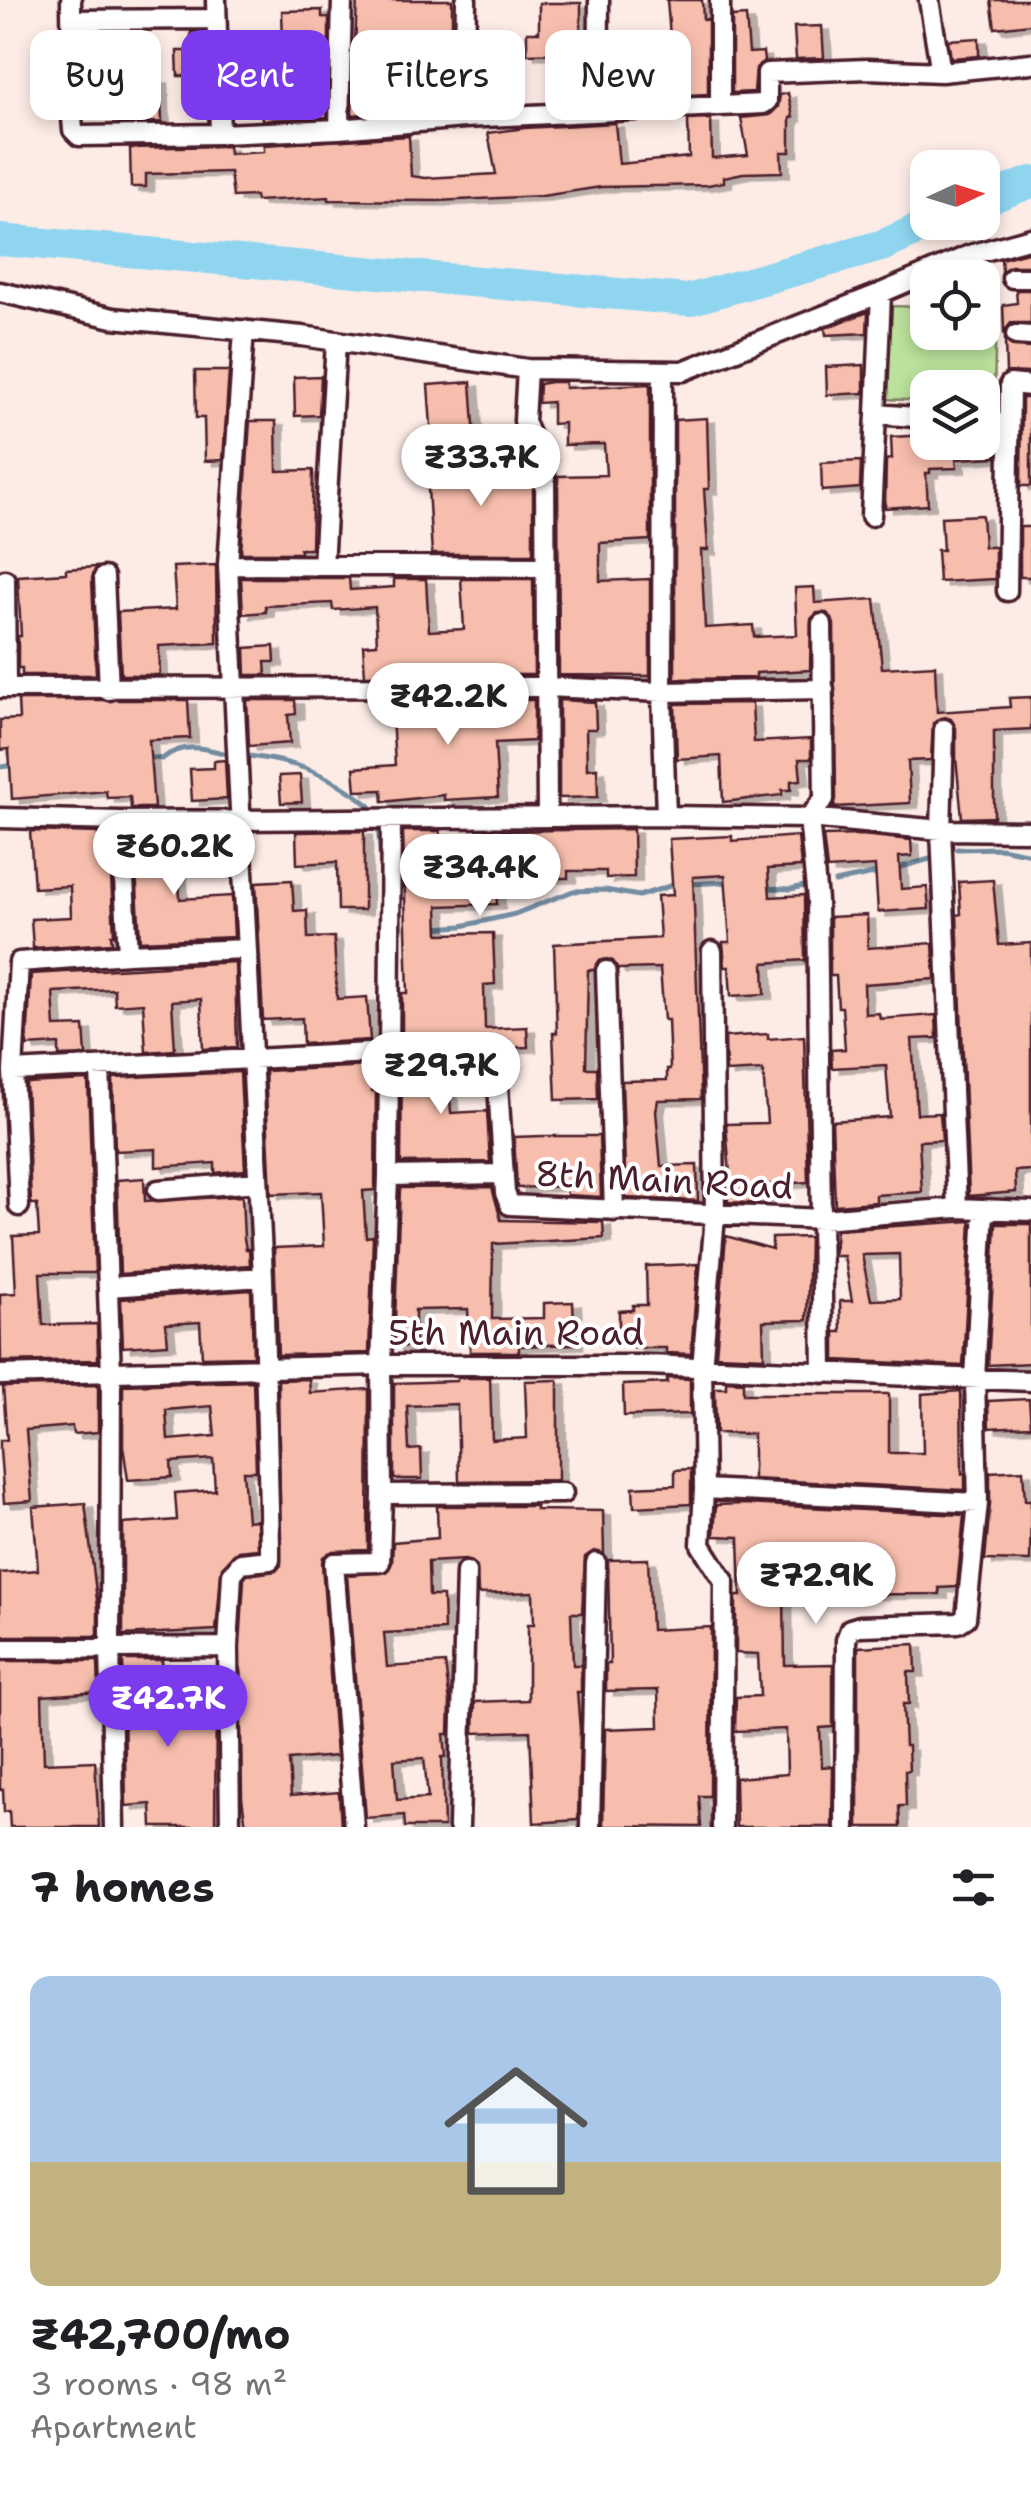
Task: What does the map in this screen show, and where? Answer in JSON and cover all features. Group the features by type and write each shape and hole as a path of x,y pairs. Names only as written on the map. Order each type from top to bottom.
{"street":[{"path":"71,0 72,118 73,130 80,136 339,129 441,120"},
{"path":"339,129 342,0"},
{"path":"465,30 466,0"},
{"path":"599,0 599,30"},
{"path":"720,0 720,106"},
{"path":"929,0 940,72"},
{"path":"72,20 216,9 220,134"},
{"path":"691,107 763,104 767,102 768,73 867,69 940,72 1031,62"},
{"path":"0,292 113,318 336,341 527,369 662,372 695,368 970,255 1031,238"},
{"path":"871,516 882,294"},
{"path":"230,1827 228,1647 232,1574 240,1562 270,1560 263,1277 228,564 244,330"},
{"path":"323,566 336,341"},
{"path":"527,369 524,421 545,475 547,816"},
{"path":"662,372 666,816"},
{"path":"1007,591 1010,384 1031,386"},
{"path":"876,414 910,417"},
{"path":"1000,423 1009,424"},
{"path":"438,451 534,452"},
{"path":"228,564 546,567"},
{"path":"104,576 109,690"},
{"path":"5,580 3,688 546,688 662,692 824,689"},
{"path":"822,624 824,799 809,818 817,900 824,1373"},
{"path":"944,729 941,830 957,1208"},
{"path":"4,817 121,821 666,816 809,818 941,830 1031,831"},
{"path":"354,1827 334,1563 380,1562 391,818"},
{"path":"121,821 128,954"},
{"path":"20,1206 13,1071 18,962 245,949"},
{"path":"712,951 716,1216 702,1368 701,1546 724,1581 722,1827"},
{"path":"606,971 614,1210"},
{"name":"8th Main Road","path":"13,1071 390,1052 496,1055 505,1193 510,1205 822,1219 957,1208 1031,1211"},
{"path":"100,1068 111,1374 114,1827"},
{"path":"388,1176 504,1174"},
{"path":"158,1190 258,1182"},
{"path":"845,1827 846,1640 850,1629 958,1623 966,1618 978,1504 975,1379 984,1209"},
{"path":"108,1287 263,1277"},
{"name":"5th Main Road","path":"0,1375 381,1365 702,1368 1031,1381"},
{"path":"704,1489 978,1504"},
{"path":"382,1494 563,1493"},
{"path":"590,1827 596,1564"},
{"path":"459,1827 466,1572"},
{"path":"0,1649 228,1647"}],"green space":[{"path":"888,306 910,307 910,350 995,350 995,370 910,370 910,400 886,399"}],"building":[{"path":"357,0 452,0 452,30 356,30"},
{"path":"667,0 702,0 703,20 708,19 708,94 691,95 691,30 670,30"},
{"path":"991,0 1031,0 1031,24 995,28"},
{"path":"539,3 581,3 581,30 545,30 545,54 527,54 527,32 539,32"},
{"path":"322,10 322,17 329,18 329,30 283,30 282,11"},
{"path":"746,16 749,53 763,52 764,61 756,68 754,92 732,93 732,17"},
{"path":"822,26 824,58 796,59 794,27"},
{"path":"979,38 979,56 951,58 948,40"},
{"path":"177,51 181,51 181,76 178,76"},
{"path":"788,93 793,117 790,152 781,152 782,172 743,173 708,185 601,187 542,196 437,201 329,197 256,201 255,196 233,197 230,172 146,174 146,187 131,187 130,148 228,146 229,154 264,152 264,145 409,136 411,176 425,178 496,174 488,133 525,128 615,123 619,164 689,157 688,120 711,119 712,158 748,155 741,118 770,115 778,107 780,95"},
{"path":"161,100 162,122 138,123 161,120"},
{"path":"1031,251 1031,266 1011,266 1002,271 1001,259"},
{"path":"1016,290 1031,290 1031,323 1011,323 1004,332 1003,305 1017,303"},
{"path":"868,312 867,333 826,335 825,328"},
{"path":"1005,340 1014,347 1031,348 1031,373 1006,372"},
{"path":"864,365 864,393 827,395 826,367"},
{"path":"195,371 229,371 223,460 205,461 204,418 196,418"},
{"path":"321,376 319,415 295,416 294,377"},
{"path":"471,382 475,439 432,440 428,385"},
{"path":"565,382 565,388 650,384 650,540 600,543 600,581 650,579 650,676 559,675 558,476 606,475 604,444 564,445 564,423 552,424 552,402 538,403 539,384"},
{"path":"1022,398 1031,398 1031,486 1021,486"},
{"path":"707,418 709,489 704,489 708,550 701,550 705,628 753,625 754,637 797,635 795,588 814,587 815,603 875,599 882,668 935,665 937,712 1010,707 1009,698 1031,697 1031,729 994,731 994,817 962,818 956,728 945,717 933,723 931,760 908,761 910,803 834,807 834,624 827,613 817,613 811,619 810,670 756,673 756,678 675,679 675,420"},
{"path":"250,421 276,421 277,471 313,470 311,549 300,549 300,553 241,553"},
{"path":"910,436 910,460 956,460 957,468 930,469 926,473 928,505 885,508 886,460 892,459 891,437"},
{"path":"426,455 438,464 527,464 533,477 533,554 432,554"},
{"path":"861,461 860,488 822,491 821,463"},
{"path":"982,515 984,547 995,547 995,579 939,582 937,550 943,550 941,517"},
{"path":"1020,527 1031,527 1031,577 1020,577"},
{"path":"216,565 217,643 159,646 160,675 121,675 118,612 176,609 173,567"},
{"path":"97,567 92,578 96,675 22,675 22,668 18,668 18,576"},
{"path":"241,578 349,578 350,590 394,587 394,579 426,579 429,631 464,629 461,579 533,579 534,675 365,675 363,645 377,644 375,607 333,610 332,603 265,606 266,612 243,614"},
{"path":"274,646 275,662 265,662 266,675 246,675 245,648"},
{"path":"18,700 188,700 190,738 149,740 154,808 131,808 130,797 107,798 106,791 12,799 9,749 0,750 0,720 19,719"},
{"path":"247,700 295,700 296,714 288,715 290,743 249,746"},
{"path":"391,700 534,700 534,741 495,743 498,797 444,800 444,795 383,802 382,790 356,791 354,768 395,765"},
{"path":"559,700 595,702 596,729 586,729 587,769 597,768 598,797 559,798"},
{"path":"752,703 754,742 811,739 811,759 799,759 801,780 791,781 791,790 782,790 782,795 723,802 721,756 677,759 675,704"},
{"path":"225,760 227,799 192,801 190,769 214,768 214,761"},
{"path":"300,775 302,802 281,803 279,776"},
{"path":"633,829 634,877 606,878 606,871 568,871 568,878 536,878 536,868 495,870 497,904 438,906 439,934 493,933 495,984 484,985 485,1029 527,1027 528,1047 506,1048 496,1042 402,1040 402,993 408,993 403,831 440,831 441,841 501,840 501,831"},
{"path":"30,831 98,833 100,858 110,857 112,943 33,948 31,919 71,917 70,886 34,888"},
{"path":"364,831 364,910 338,910 337,862 297,864 296,832"},
{"path":"134,833 168,833 169,858 178,858 180,899 232,896 234,937 140,941"},
{"path":"732,836 732,841 798,836 801,867 768,869 770,897 804,895 805,960 764,963 765,994 731,996 723,942 730,942 725,875 693,877 701,1099 658,1100 656,1111 661,1166 697,1165 698,1201 626,1198 622,1081 667,1080 670,1069 660,968 618,969 607,959 599,961 594,970 588,970 586,1068 597,1068 598,1099 556,1100 554,944 660,938 657,896 673,895 669,839"},
{"path":"823,836 911,840 912,856 899,857 901,889 927,887 929,909 878,912 875,866 827,869"},
{"path":"292,880 294,911 307,910 308,938 334,937 337,999 367,997 370,1040 303,1044 302,1018 263,1020 256,882"},
{"path":"993,880 999,945 1031,943 1031,1170 1015,1171 1016,1192 969,1196 957,915 961,914 959,882"},
{"path":"867,915 868,948 933,943 935,979 864,984 865,1014 879,1013 880,1019 936,1015 937,1038 912,1039 917,1114 940,1113 942,1140 919,1141 922,1192 876,1195 876,1202 835,1205 832,1121 890,1117 886,1065 832,1068 831,1050 845,1049 836,976 830,976 830,917"},
{"path":"235,962 237,1047 203,1049 201,999 172,1001 175,1050 146,1052 143,1003 115,1005 114,989 53,992 55,1027 84,1026 86,1055 59,1056 59,1044 27,1046 31,974"},
{"path":"768,1034 768,1039 804,1036 808,1182 765,1185 766,1204 728,1202 727,1187 731,1187 726,1124 767,1123 763,1070 726,1072 725,1037"},
{"path":"402,1065 484,1067 485,1082 449,1084 451,1113 487,1111 490,1162 401,1163"},
{"path":"371,1066 372,1091 376,1091 375,1190 363,1191 366,1237 373,1236 369,1353 278,1355 274,1248 324,1246 321,1192 271,1194 265,1071"},
{"path":"240,1072 245,1170 215,1173 215,1163 156,1167 156,1149 115,1151 113,1078"},
{"path":"88,1080 95,1273 40,1273 43,1325 97,1324 98,1360 1,1362 0,1294 16,1293 13,1236 39,1235 37,1204 31,1204 26,1083"},
{"path":"599,1136 601,1197 567,1195 566,1186 517,1188 514,1137"},
{"path":"144,1178 145,1201 242,1196 250,1265 120,1274 117,1180"},
{"path":"492,1187 501,1220 603,1222 604,1238 493,1244 492,1319 544,1318 544,1303 573,1302 575,1344 519,1346 519,1352 470,1352 468,1309 415,1310 415,1346 394,1347 400,1188"},
{"path":"971,1221 963,1366 835,1360 835,1332 841,1332 840,1301 852,1301 844,1256 834,1256 836,1230","holes":["899,1254 900,1299 871,1300 862,1255"]},
{"path":"996,1224 1031,1224 1031,1363 988,1365"},
{"path":"726,1236 772,1249 772,1238 809,1237 807,1320 763,1321 764,1357 716,1355"},
{"path":"698,1264 691,1354 666,1353 666,1348 634,1348 634,1329 619,1330 619,1311 647,1305 646,1266"},
{"path":"251,1290 253,1356 202,1357 200,1322 166,1324 168,1344 123,1347 121,1299"},
{"path":"490,1378 492,1440 527,1438 525,1381 558,1380 558,1480 459,1481 457,1404 407,1406 409,1450 421,1449 422,1479 394,1479 394,1383"},
{"path":"667,1378 690,1379 690,1414 624,1416 623,1385 667,1383"},
{"path":"309,1379 310,1393 369,1389 368,1550 333,1551 323,1557 322,1563 336,1756 289,1760 291,1796 339,1792 341,1827 246,1827 242,1798 240,1647 244,1579 247,1575 276,1571 281,1565 278,1380"},
{"path":"253,1381 256,1471 243,1471 247,1521 257,1520 258,1549 238,1551 222,1567 216,1630 123,1635 123,1524 177,1520 175,1493 215,1490 213,1459 171,1462 172,1477 128,1480 123,1446 123,1385","holes":["212,1406 215,1436 168,1440 166,1410"]},
{"path":"726,1381 743,1382 743,1394 889,1394 889,1453 923,1453 922,1394 961,1391 965,1490 753,1479 753,1434 716,1433 715,1388 726,1388"},
{"path":"98,1385 98,1432 73,1434 72,1426 26,1430 32,1501 4,1503 0,1440 7,1440 3,1387"},
{"path":"1029,1399 1031,1426 989,1428 988,1401"},
{"path":"691,1469 691,1504 634,1507 633,1487 675,1485 675,1470"},
{"path":"1023,1470 1025,1500 1031,1500 1030,1561 985,1560 990,1472"},
{"path":"85,1503 98,1636 0,1636 0,1573 38,1570 33,1507"},
{"path":"716,1505 964,1515 957,1587 939,1588 940,1594 784,1595 785,1665 833,1664 833,1727 820,1728 822,1767 833,1766 832,1827 736,1827 735,1778 787,1774 786,1729 735,1731 736,1697 760,1696 758,1654 736,1653 736,1596 741,1596 739,1537 714,1536"},
{"path":"437,1506 603,1511 604,1554 595,1551 585,1557 582,1613 571,1613 573,1665 581,1665 581,1692 577,1692 578,1820 534,1823 530,1731 474,1733 475,1702 528,1700 528,1624 534,1624 533,1592 478,1594 477,1567 465,1560 428,1562 429,1596 443,1596 444,1630 384,1633 387,1667 445,1663 450,1703 449,1734 444,1734 446,1757 442,1757 444,1827 405,1827 404,1815 366,1818 347,1575 387,1572 392,1563 393,1542 438,1538","holes":["424,1758 428,1798 397,1800 394,1760"]},
{"path":"648,1559 651,1630 711,1627 710,1796 699,1796 701,1827 603,1826 605,1729 659,1727 658,1690 606,1691 606,1664 610,1664 608,1560"},
{"path":"915,1644 916,1672 908,1672 909,1704 903,1704 909,1770 905,1771 906,1806 899,1806 900,1827 858,1827 858,1647"},
{"path":"123,1660 162,1660 164,1702 216,1699 215,1827 152,1827 151,1804 126,1806"},
{"path":"0,1661 98,1661 99,1692 42,1696 44,1763 95,1761 99,1827 10,1827 9,1811 4,1812 3,1789 0,1790"}],"waterway":[{"path":"1000,194 1031,182"},
{"path":"0,240 688,300 884,245 910,233"},
{"path":"144,757 162,759 178,750 193,748 227,754"},
{"path":"241,755 310,770 370,806"},
{"path":"0,767 16,765"},
{"path":"378,825 382,878"},
{"path":"957,849 1001,848 1031,854"},
{"path":"894,869 930,859"},
{"path":"835,882 878,873"},
{"path":"687,884 731,882"},
{"path":"435,928 515,914 573,891 605,890 639,896 676,884"},
{"path":"766,888 808,885"}]}
